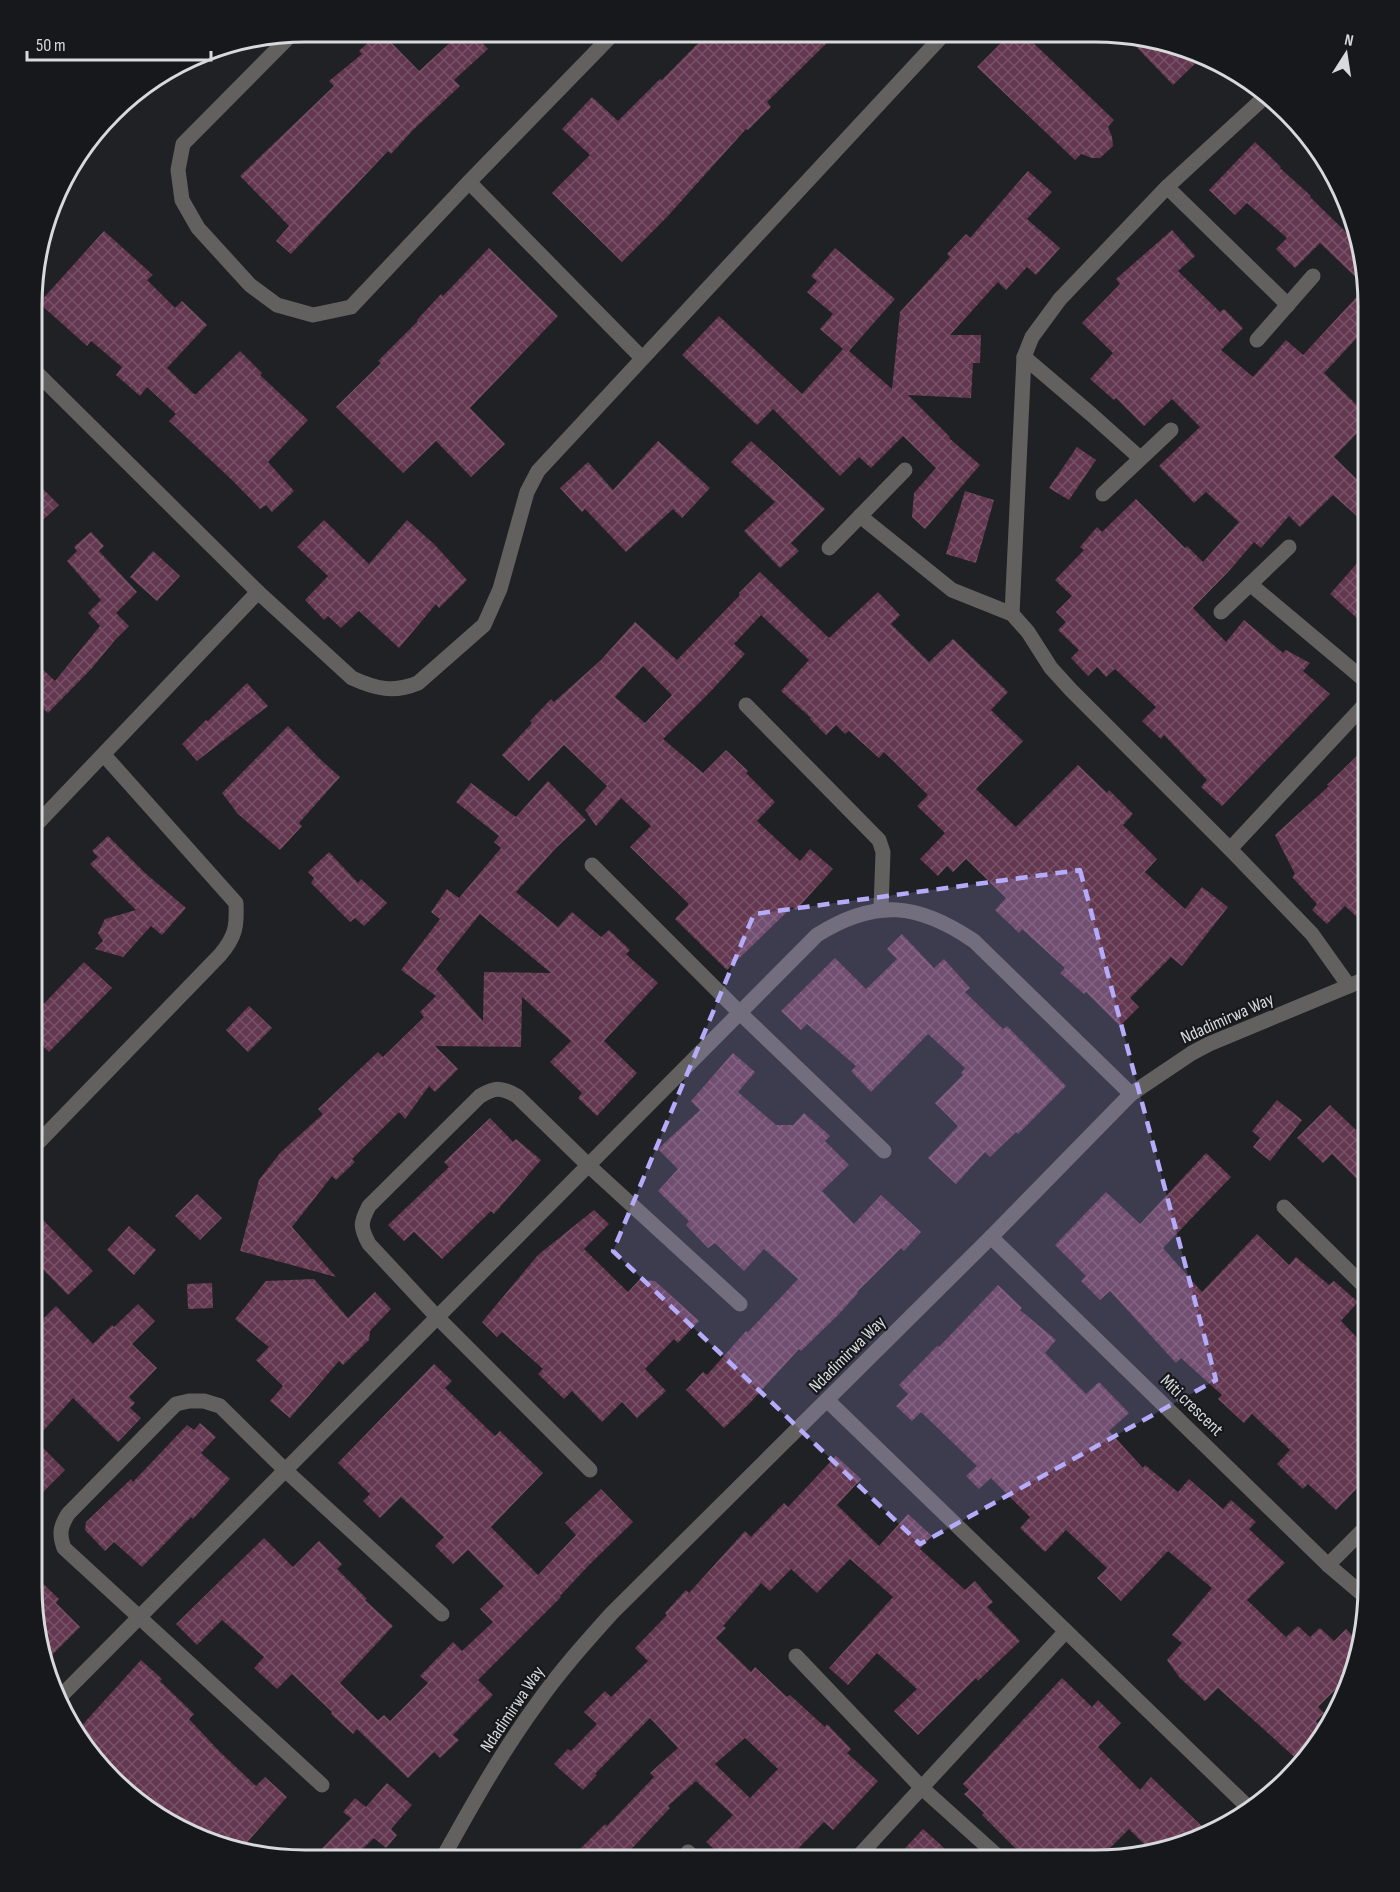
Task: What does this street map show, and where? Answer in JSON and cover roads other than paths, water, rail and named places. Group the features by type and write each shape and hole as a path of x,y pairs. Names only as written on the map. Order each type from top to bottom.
{"street":[{"path":"283,43 183,144 178,170 182,200 198,228 250,285 277,305 313,315 351,307 605,42"},
{"path":"42,378 258,592 352,678 371,687 405,688 418,683 484,625 500,589 527,492 538,471 937,42"},
{"path":"1012,614 1024,357 1032,337 1060,298 1167,187 1261,101"},
{"path":"469,182 642,358"},
{"path":"1167,187 1288,305"},
{"path":"1257,340 1313,276"},
{"path":"1024,357 1140,458"},
{"path":"1103,494 1170,430"},
{"path":"829,548 905,470"},
{"path":"861,516 952,590 1012,614 1028,632 1051,668 1071,690 1312,934 1349,986"},
{"path":"1221,612 1289,547"},
{"path":"1250,584 1358,675"},
{"path":"42,819 258,592"},
{"path":"746,705 879,840 882,852 881,909"},
{"path":"1230,849 1358,712"},
{"path":"42,1139 220,955 231,941 237,925 236,903 104,755"},
{"path":"592,865 884,1151"},
{"path":"65,1693 817,935 833,925 881,909 906,910 936,919 956,929 974,941 1131,1094"},
{"name":"Ndadimirwa Way","path":"447,1850 534,1706 570,1660 612,1613 828,1401 1131,1094 1209,1044 1358,982"},
{"path":"590,1470 437,1317 369,1244 362,1231 362,1220 369,1206 480,1096 491,1089 504,1089 517,1096 588,1165 740,1304"},
{"path":"1284,1207 1358,1280"},
{"name":"Miti crescent","path":"991,1237 1328,1565 1358,1590"},
{"path":"322,1785 64,1548 60,1537 61,1524 68,1514 176,1404 204,1401 220,1406 285,1470 442,1614"},
{"path":"828,1401 1244,1804"},
{"path":"1328,1565 1358,1535"},
{"path":"864,1850 1066,1631"},
{"path":"796,1656 922,1788 991,1850"}]}
